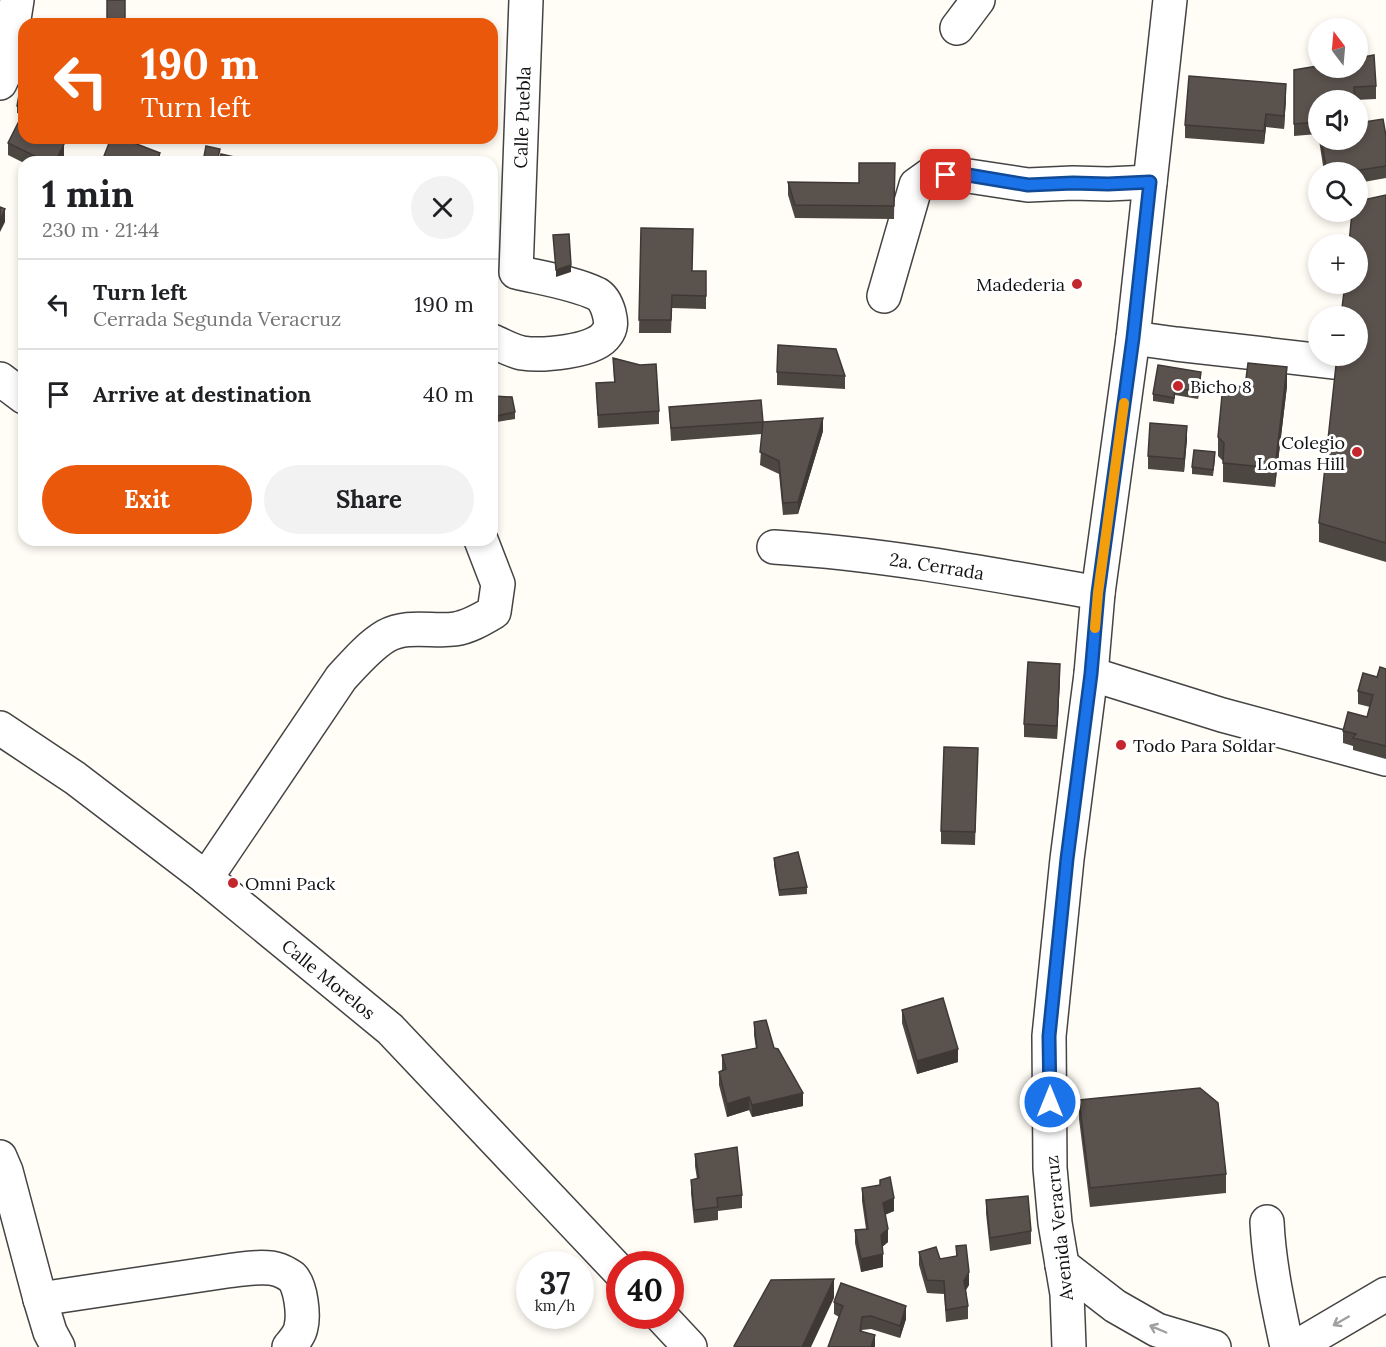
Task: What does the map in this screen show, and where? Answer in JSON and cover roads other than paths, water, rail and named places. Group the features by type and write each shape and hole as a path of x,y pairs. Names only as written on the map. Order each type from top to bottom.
{"street":[{"path":"0,83 6,70 17,0"},
{"name":"Calle Puebla","path":"504,270 504,234 526,0"},
{"path":"957,28 978,0"},
{"name":"Avenida Veracruz","path":"1069,1347 1067,1294 1055,1223 1050,1168 1049,1036 1067,859 1091,674 1098,593 1133,338 1170,0"},
{"path":"884,296 916,185 930,175 962,174 1028,185 1150,182"},
{"path":"498,343 521,353 540,354 576,350 596,344 606,336 611,324 606,305 599,295 573,286 504,270"},
{"path":"1133,338 1386,368"},
{"path":"0,379 18,392"},
{"path":"206,878 341,678 362,655 387,636 411,629 435,631 459,628 475,623 494,612 498,584 483,546"},
{"name":"2a. Cerrada","path":"774,547 832,551 951,567 1098,593"},
{"path":"1091,674 1222,714 1386,759"},
{"name":"Calle Morelos","path":"0,728 75,778 206,878 390,1029 606,1257"},
{"path":"0,1157 6,1171 14,1256 40,1299 58,1347"},
{"path":"1267,1222 1268,1250 1275,1295 1287,1347"},
{"path":"1062,1265 1115,1306 1157,1330 1214,1347"},
{"path":"40,1299 227,1270 257,1268 278,1270 291,1277 299,1291 302,1327 289,1347"},
{"path":"1296,1347 1386,1294"},
{"path":"673,1329 690,1347"}],"place":[{"name":"Madederia","path":"1077,284"},
{"name":"Bicho 8","path":"1178,386"},
{"name":"Colegio Lomas Hill","path":"1357,452"},
{"name":"Todo Para Soldar","path":"1121,745"},
{"name":"Omni Pack","path":"233,883"}]}
